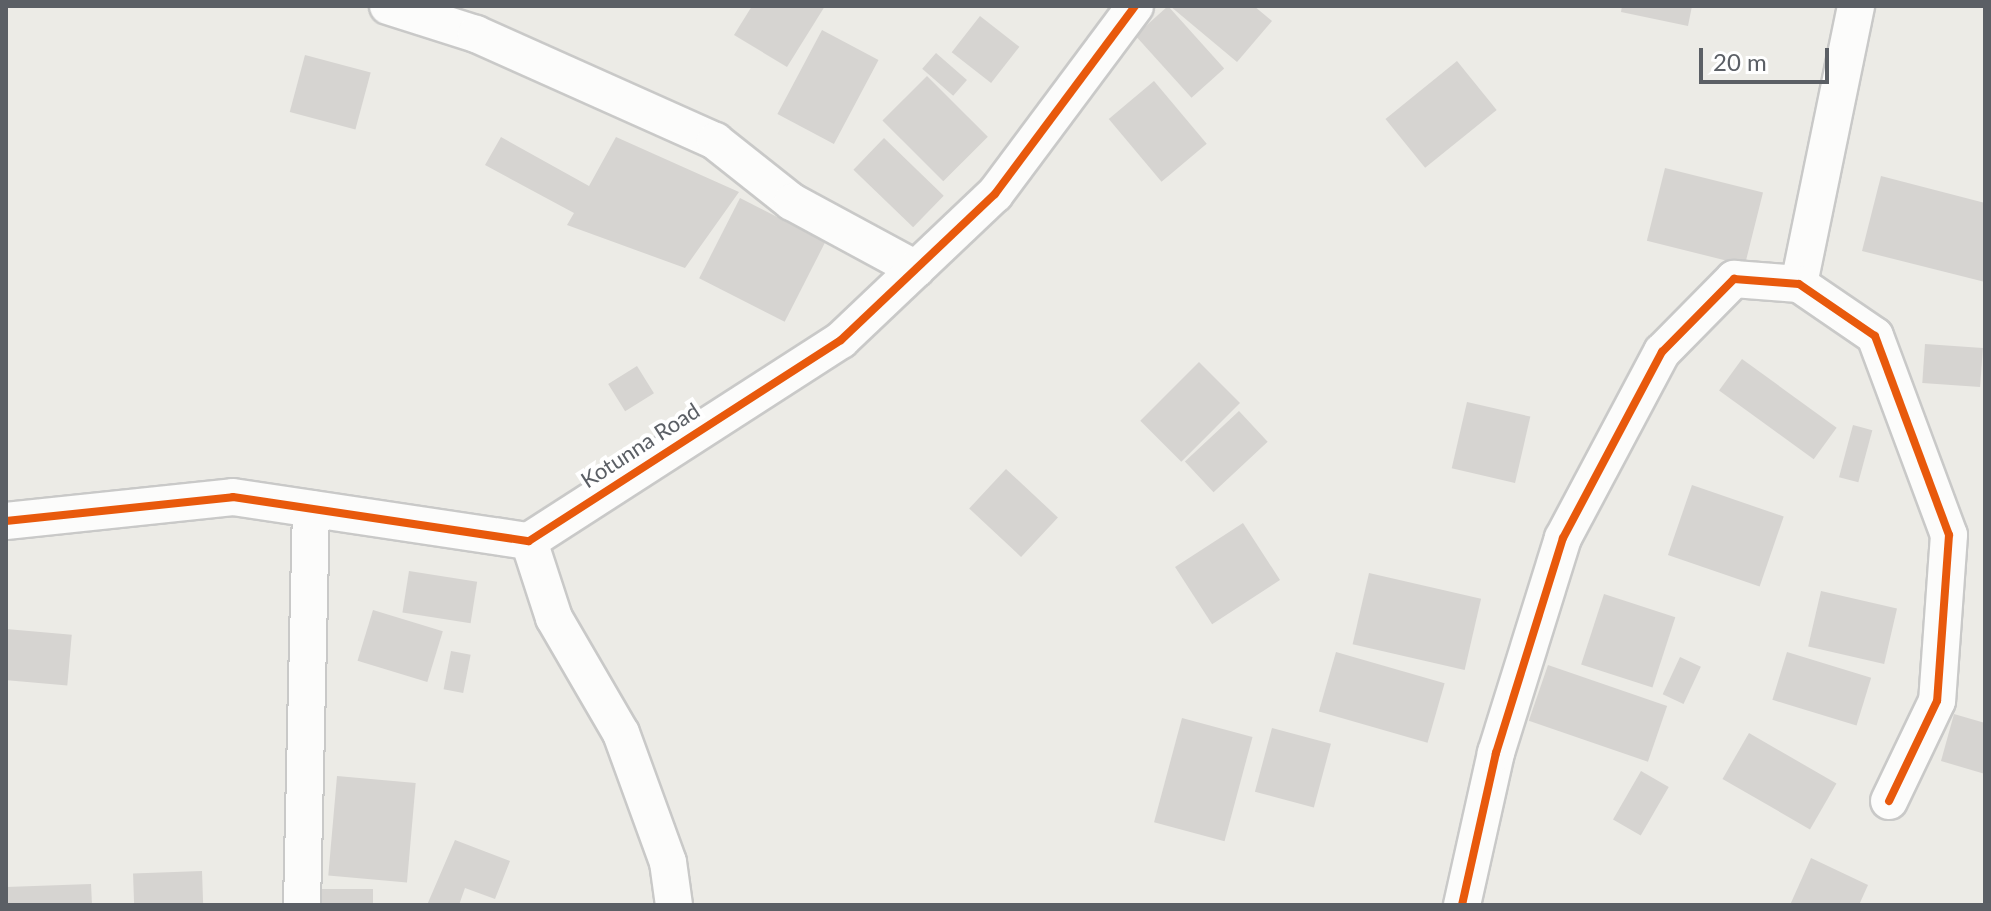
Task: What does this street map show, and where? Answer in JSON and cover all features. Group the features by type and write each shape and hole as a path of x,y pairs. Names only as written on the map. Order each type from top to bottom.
{"street":[{"path":"388,6 476,34 715,141 792,202 916,269"},
{"name":"Kotunna Road","path":"529,541 841,340 995,194 1135,6"},
{"path":"1799,284 1856,6"},
{"path":"1462,905 1496,753 1563,538 1662,352 1734,279 1799,284 1875,336 1949,535 1937,701 1889,801"},
{"path":"6,521 233,497 529,541 554,618 621,733 668,862 674,905"},
{"path":"302,905 311,509"}],"building":[{"path":"752,6 825,6 787,67 734,35"},
{"path":"1168,6 1224,68 1192,98 1135,35"},
{"path":"1170,6 1254,6 1272,21 1237,62"},
{"path":"1622,6 1692,6 1688,26 1621,12"},
{"path":"980,16 1019,47 991,83 952,52"},
{"path":"822,30 879,60 834,144 777,114"},
{"path":"936,53 967,80 953,96 922,69"},
{"path":"305,55 371,73 355,130 290,112"},
{"path":"1457,61 1497,110 1425,168 1386,119"},
{"path":"927,76 988,137 943,181 882,121"},
{"path":"1154,81 1207,144 1162,182 1109,119"},
{"path":"501,137 589,186 616,137 739,192 685,268 567,225 574,213 485,165"},
{"path":"884,138 944,196 913,227 853,170"},
{"path":"1665,168 1763,192 1745,265 1647,241"},
{"path":"1881,176 1985,203 1985,282 1862,251"},
{"path":"740,198 826,242 785,322 699,278"},
{"path":"1925,344 1983,348 1980,387 1922,383"},
{"path":"1742,359 1837,428 1814,459 1719,391"},
{"path":"1199,362 1240,403 1181,462 1140,421"},
{"path":"637,366 654,393 625,411 608,384"},
{"path":"1467,402 1530,417 1515,483 1452,468"},
{"path":"1239,411 1268,442 1214,492 1185,461"},
{"path":"1853,425 1872,430 1858,482 1839,477"},
{"path":"1006,469 1058,517 1021,557 969,508"},
{"path":"1692,485 1784,517 1760,587 1668,555"},
{"path":"1243,523 1280,580 1212,624 1175,567"},
{"path":"409,571 477,582 471,623 402,612"},
{"path":"1369,573 1481,599 1465,670 1353,644"},
{"path":"1821,591 1897,609 1884,664 1808,647"},
{"path":"1604,594 1675,617 1652,688 1581,664"},
{"path":"373,610 443,631 427,682 358,661"},
{"path":"6,629 72,635 67,686 6,680"},
{"path":"451,651 471,655 463,693 444,689"},
{"path":"1336,652 1445,683 1428,743 1319,712"},
{"path":"1787,652 1871,678 1857,726 1772,700"},
{"path":"1680,657 1701,667 1684,704 1663,694"},
{"path":"1548,665 1667,706 1648,762 1529,721"},
{"path":"1954,714 1985,723 1985,774 1941,761"},
{"path":"1182,718 1253,737 1225,841 1154,822"},
{"path":"1272,728 1331,744 1314,808 1255,792"},
{"path":"1749,733 1836,784 1810,829 1722,779"},
{"path":"1641,771 1669,787 1641,835 1613,819"},
{"path":"337,776 416,783 407,883 328,876"},
{"path":"455,840 510,861 495,899 465,888 459,905 427,905"},
{"path":"1811,858 1868,885 1859,905 1790,905"},
{"path":"202,871 203,905 134,905 133,873"},
{"path":"91,884 92,905 6,905 6,887"},
{"path":"313,889 373,889 373,905 313,905"}],"cycle path":[{"path":"6,521 233,497 529,541 841,340 995,194 1135,6"},
{"path":"1462,905 1496,753 1563,538 1662,352 1734,279 1799,284 1875,336 1949,535 1937,701 1889,801"}]}
